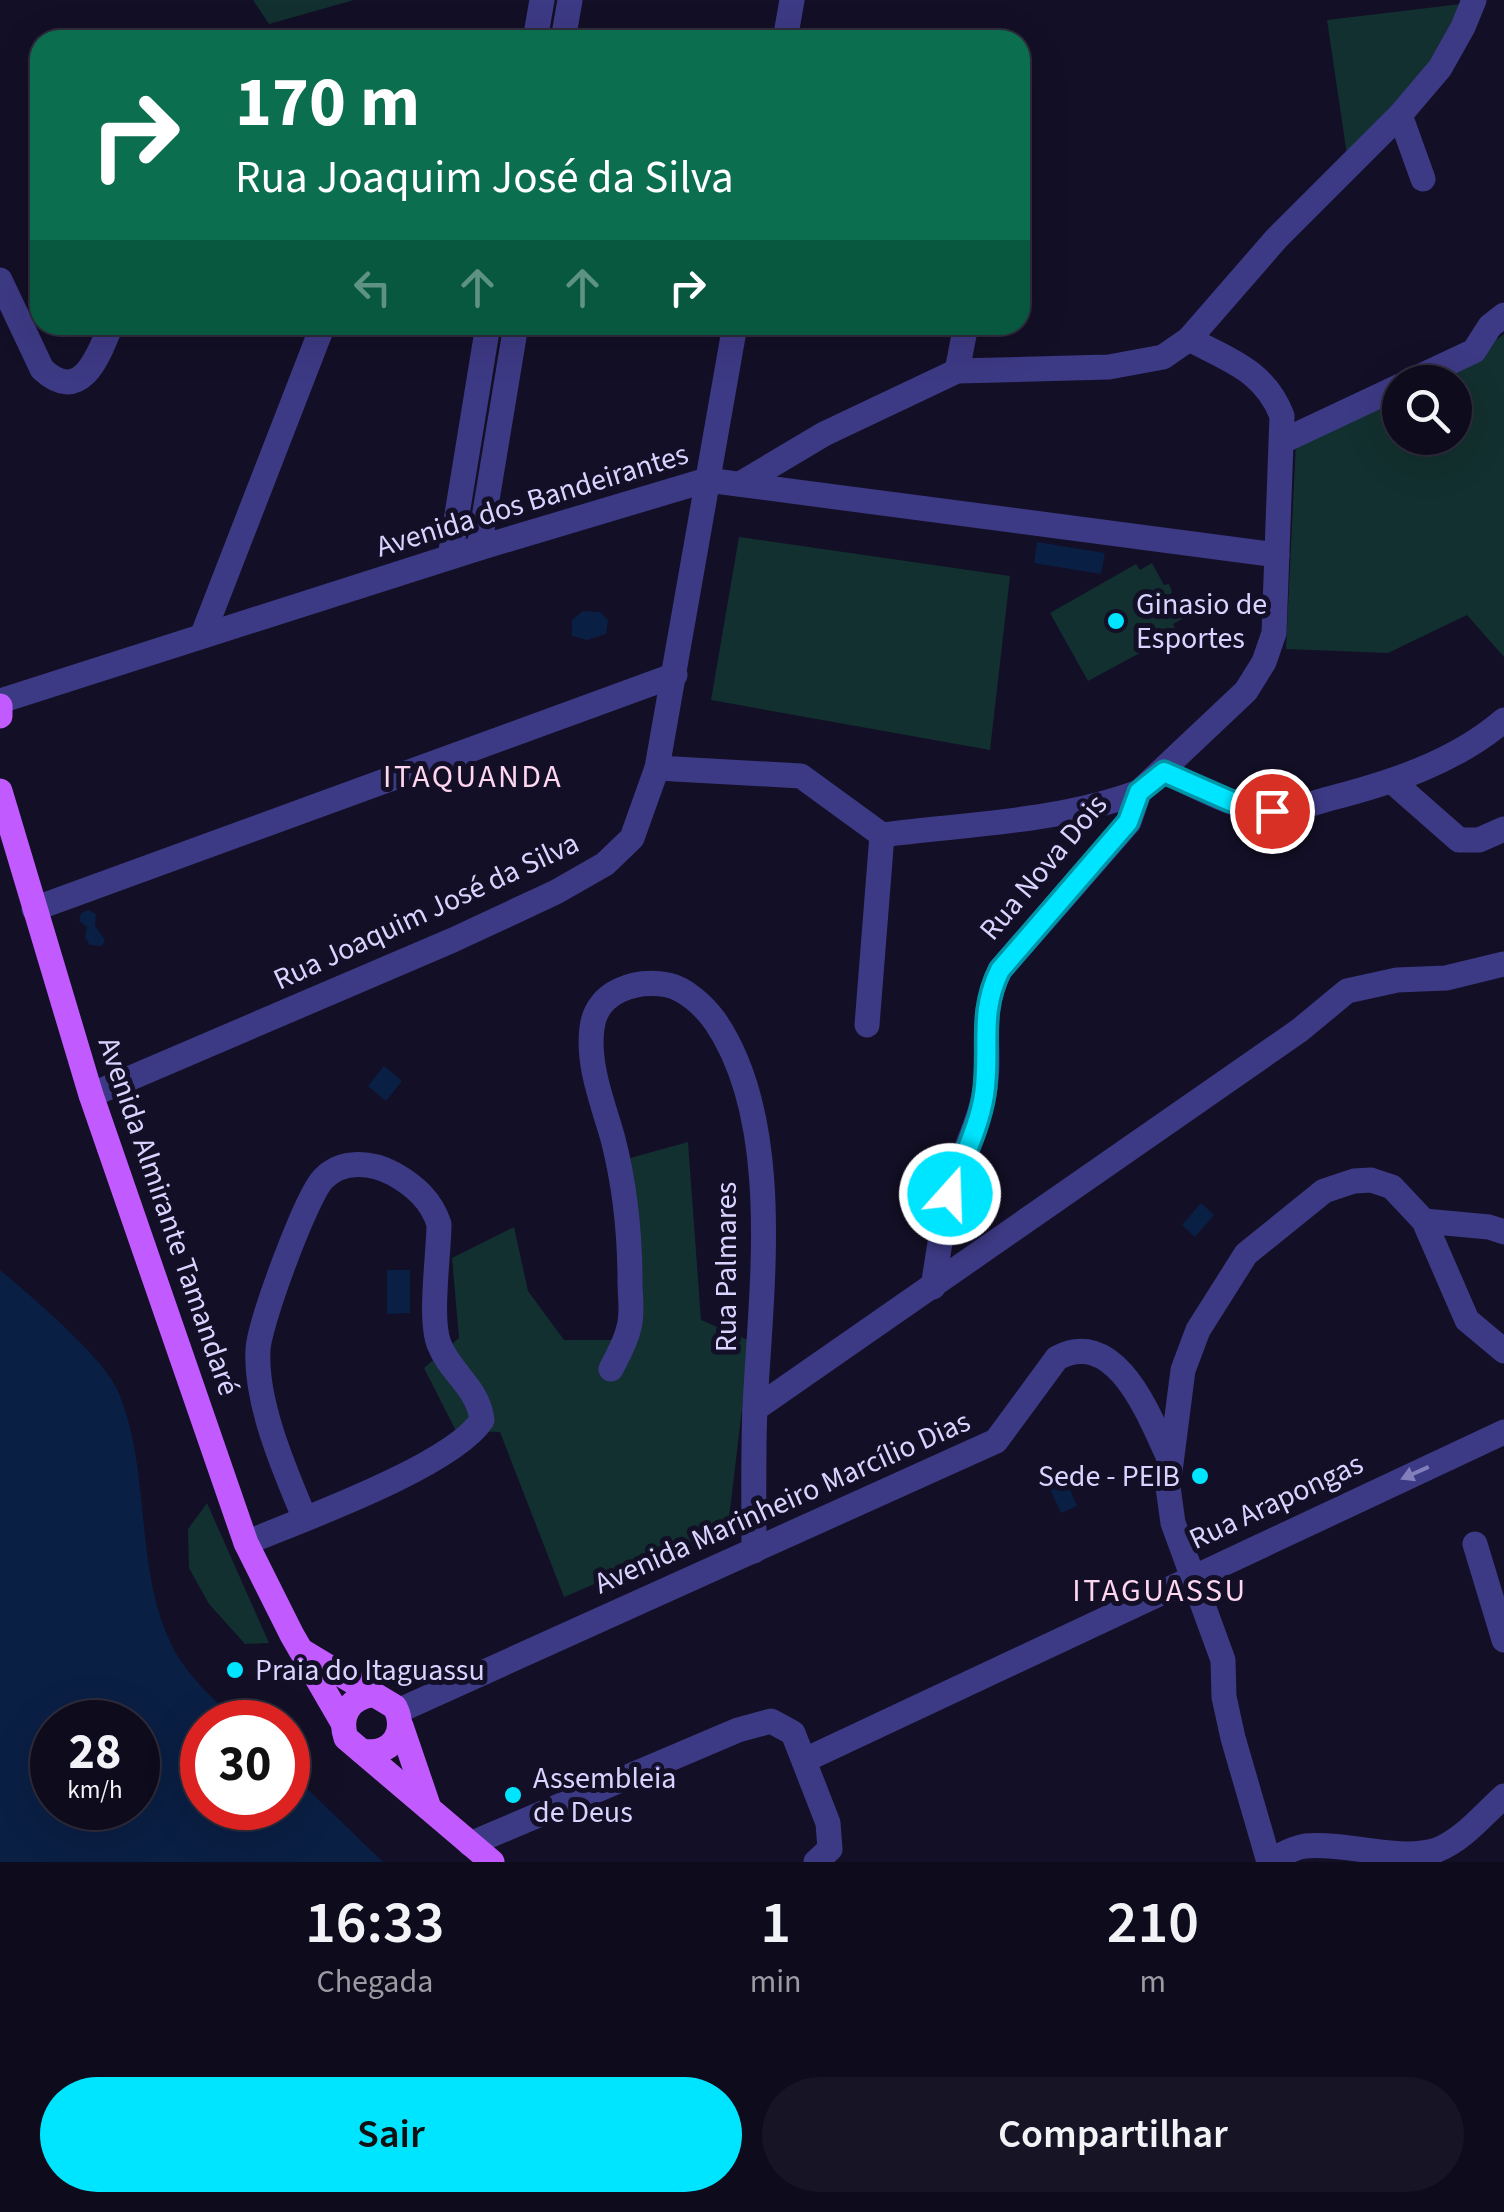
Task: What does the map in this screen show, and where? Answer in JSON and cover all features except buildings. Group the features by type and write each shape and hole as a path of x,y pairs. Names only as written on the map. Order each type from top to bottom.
{"main road":[{"path":"0,704 0,716"},
{"name":"Avenida Almirante Tamandaré","path":"0,790 91,1095 246,1544 349,1742 492,1862"},
{"path":"302,1652 371,1695 387,1700 399,1719 397,1738 388,1748 376,1753 362,1752"},
{"path":"342,1723 352,1704 371,1695"},
{"name":"Avenida Almirante Tamandaré","path":"399,1719 429,1808"}],"street":[{"path":"537,30 542,0"},
{"path":"565,30 570,0"},
{"path":"787,30 792,0"},
{"path":"740,484 824,434 957,371 1139,364 1163,357 1189,339 1276,239 1400,114 1440,68 1474,0"},
{"path":"1400,114 1423,179"},
{"path":"0,280 34,355 52,378 68,382 83,376 96,364 107,335"},
{"path":"1445,365 1474,352 1490,326 1504,314"},
{"path":"203,634 319,335"},
{"path":"450,557 486,335"},
{"path":"479,548 514,335"},
{"name":"Rua Joaquim José da Silva","path":"91,1095 556,892 605,864 632,838 657,768 733,335"},
{"path":"957,371 964,335"},
{"name":"Rua Nova Dois","path":"933,1287 950,1194 984,1100 985,1012 1000,970 1128,822 1139,792 1246,691 1264,662 1274,633 1282,416 1263,381 1189,339"},
{"path":"1282,441 1382,394"},
{"name":"Avenida dos Bandeirantes","path":"0,704 203,634 708,480 1276,555"},
{"path":"34,909 675,675"},
{"path":"1164,772 1230,801 1272,811 1293,809 1393,782 1448,757 1504,720"},
{"path":"657,768 801,776 882,834 1068,812 1139,792"},
{"path":"1393,782 1460,840 1479,840 1504,829"},
{"path":"867,1025 882,834"},
{"path":"755,1410 1300,1030 1347,991 1397,980 1446,978 1504,964"},
{"name":"Rua Palmares","path":"611,1368 631,1321 630,1235 614,1142 597,1083 592,1028 598,1006 619,989 644,983 672,986 709,1012 734,1048 744,1076 764,1202 755,1410 754,1550"},
{"path":"246,1544 305,1519 434,1460 460,1444 482,1420 480,1402 439,1344 435,1322 439,1224 435,1210 411,1184 382,1167 360,1164 340,1168 324,1178 277,1280 258,1344 257,1373 287,1475 305,1519"},
{"path":"1504,1351 1467,1320 1424,1221 1392,1187 1371,1180 1354,1180 1324,1191 1246,1254 1198,1330 1183,1370 1168,1486 1173,1524 1223,1660 1224,1697 1230,1724 1269,1862 1306,1846 1412,1856 1437,1851 1504,1796"},
{"path":"1424,1221 1504,1232"},
{"name":"Avenida Marinheiro Marcílio Dias","path":"399,1719 754,1550 996,1441 1057,1358 1067,1352 1086,1350 1116,1365 1143,1401 1169,1458"},
{"name":"Rua Arapongas","path":"805,1760 1504,1432"},
{"path":"1475,1544 1504,1640"},
{"path":"470,1844 758,1723 771,1721 793,1733 831,1835 830,1850 816,1862"}],"green space":[{"path":"253,0 354,0 269,24"},
{"path":"1461,4 1431,62 1347,155 1327,20"},
{"path":"1504,334 1504,657 1467,615 1388,653 1286,649 1296,441 1382,402 1382,455 1472,455 1472,365 1463,365"},
{"path":"739,537 1010,576 990,750 711,700"},
{"name":"Ginasio de Esportes","path":"1152,563 1164,585 1169,584 1169,596 1184,618 1173,624 1177,633 1088,681 1050,613 1136,564 1140,570"},
{"path":"688,1142 701,1320 750,1341 728,1527 564,1597 500,1432 456,1431 424,1368 459,1338 452,1258 514,1227 528,1291 564,1340 636,1340 630,1158"},
{"path":"207,1503 269,1643 245,1644 209,1604 189,1568 188,1529"}],"water":[{"path":"1037,542 1105,553 1101,574 1034,563"},
{"path":"583,611 600,612 608,620 606,634 587,640 572,636 572,620"},
{"path":"89,910 96,914 95,926 105,940 102,946 90,945 85,938 87,927 79,921 81,913"},
{"path":"384,1066 402,1081 386,1101 368,1086"},
{"path":"1201,1203 1214,1215 1195,1237 1182,1225"},
{"path":"0,1270 97,1360 117,1389 128,1421 136,1454 153,1591 177,1655 214,1700 180,1700 180,1830 310,1830 310,1791 383,1862 0,1862"},
{"path":"387,1270 410,1270 410,1313 387,1314"},
{"path":"1066,1480 1077,1506 1061,1513 1049,1487"}],"place":[{"name":"Ginasio de Esportes","path":"1116,621"},
{"name":"Sede - PEIB","path":"1200,1476"},
{"name":"Praia do Itaguassu","path":"235,1670"},
{"name":"Assembleia de Deus","path":"513,1795"}],"district":[{"name":"ITAQUANDA","path":"473,776"},
{"name":"ITAGUASSU","path":"1160,1590"}],"route":[{"path":"950,1194 984,1100 985,1012 990,990 1000,970 1128,822 1139,792 1164,772 1230,801 1272,811"}]}
